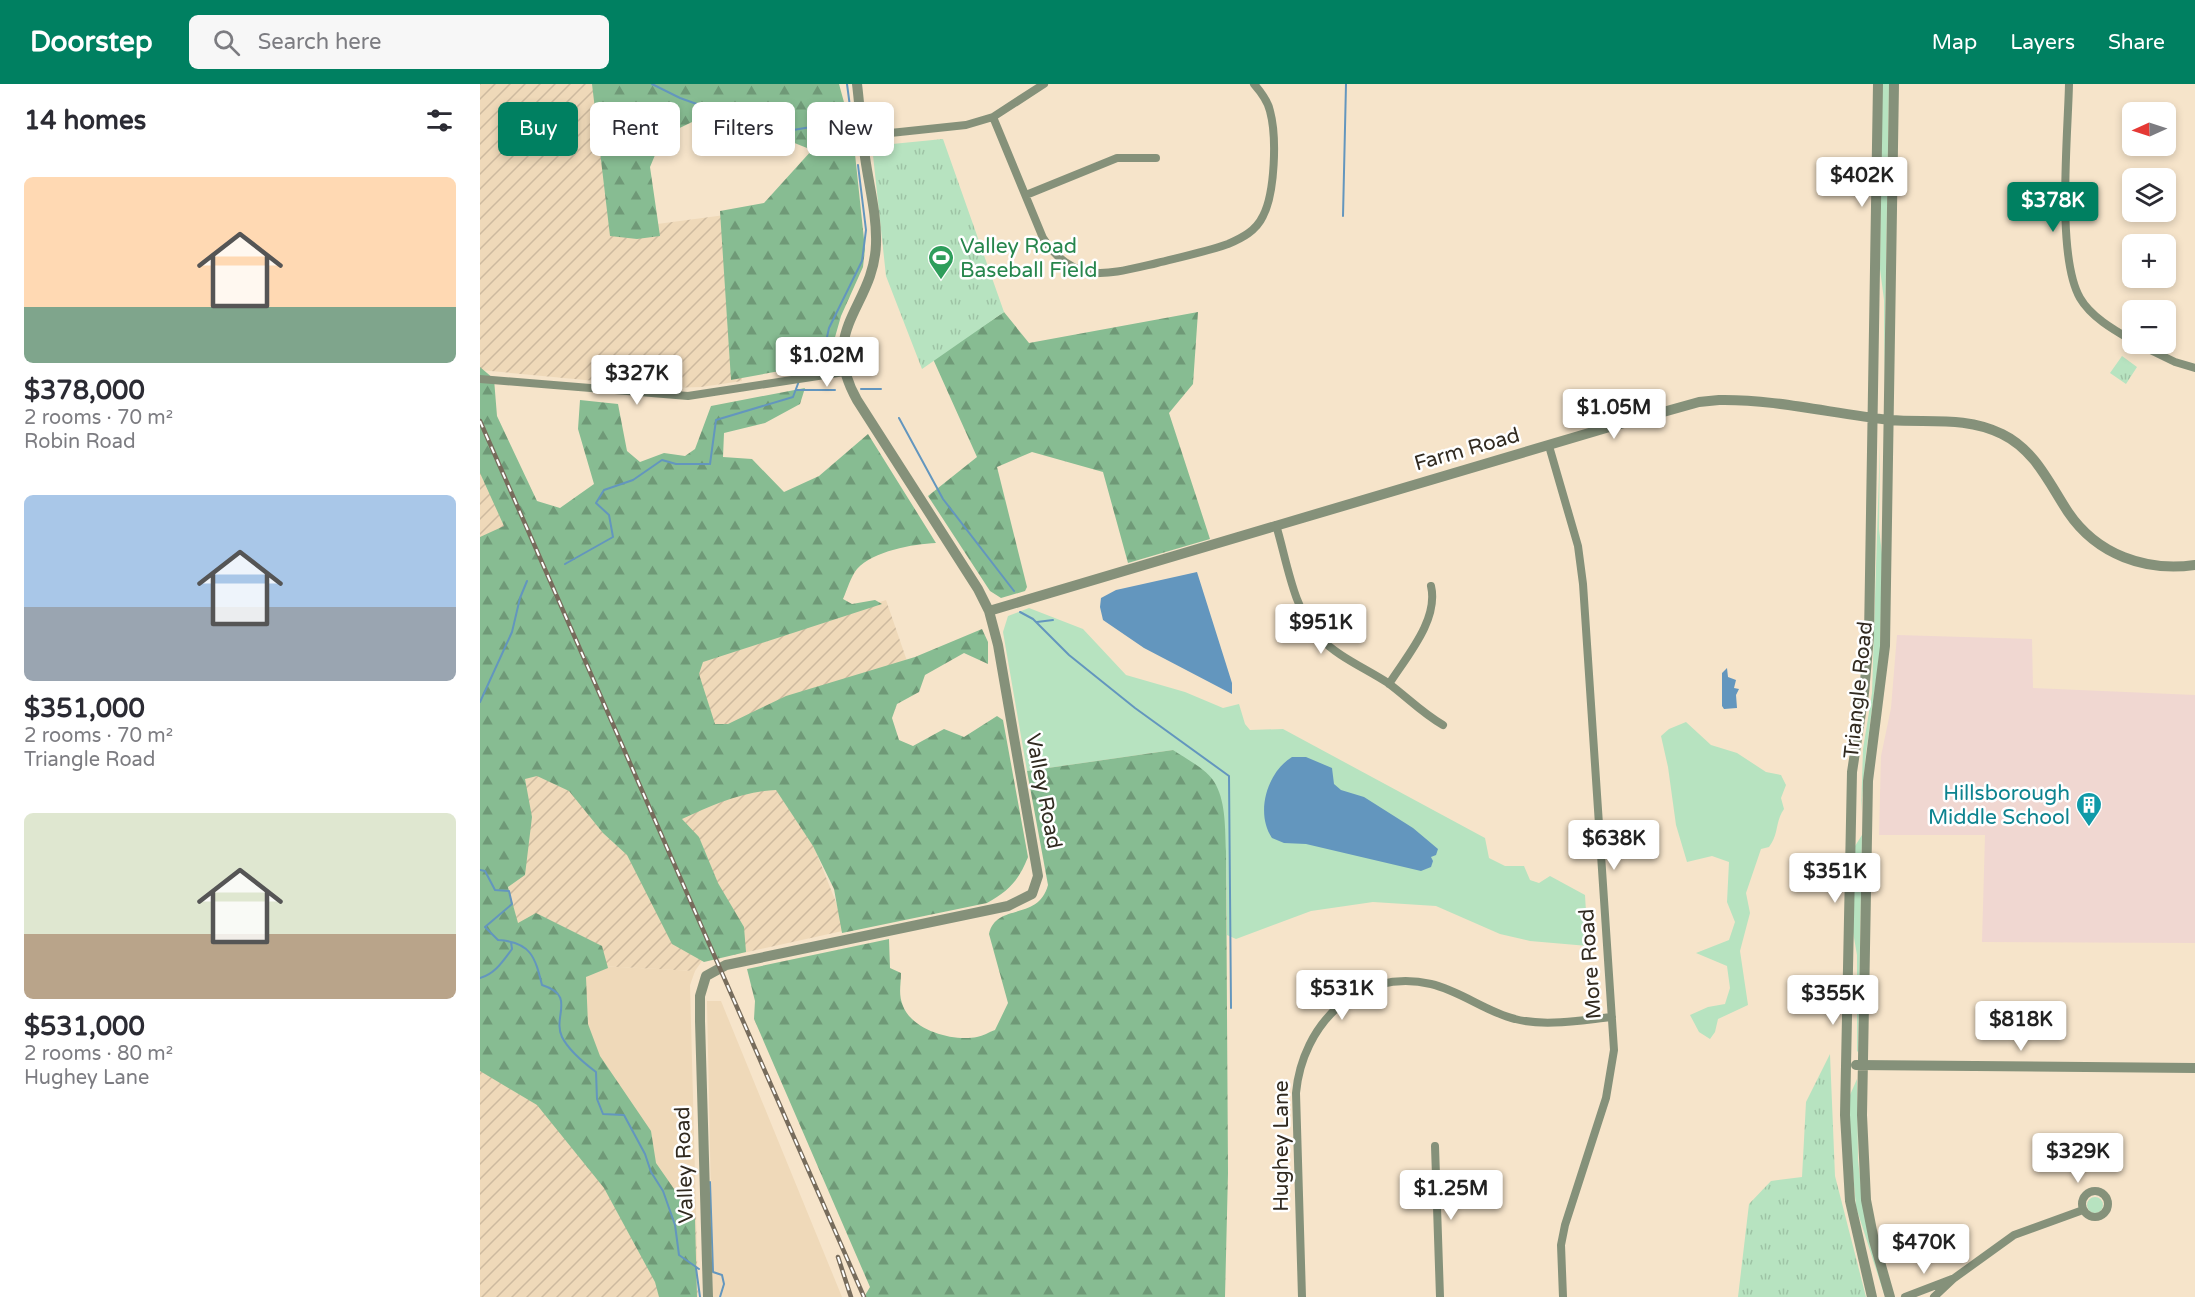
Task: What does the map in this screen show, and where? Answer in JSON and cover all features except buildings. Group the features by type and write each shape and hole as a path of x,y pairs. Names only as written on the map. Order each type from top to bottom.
{"street":[{"name":"Valley Road","path":"857,84 859,102"},
{"path":"894,133 966,125 993,117 1044,84"},
{"path":"993,117 1043,238 1050,249 1058,258 1087,273 1101,274 1210,250 1243,238 1263,217 1272,191 1273,133 1270,111 1254,84"},
{"name":"Triangle Road","path":"1872,1297 1854,1226 1847,1167 1846,1065 1852,772 1868,665 1878,84"},
{"name":"Triangle Road","path":"1890,1297 1874,1241 1866,1200 1862,1140 1868,781 1885,646 1894,84"},
{"path":"2069,84 2066,222 2070,273 2080,299 2094,315 2122,334"},
{"name":"Valley Road","path":"708,1297 700,1013 701,988 706,976 719,967 737,962 1008,906 1027,898 1035,889 1038,876 998,645 989,611 970,575 857,400 844,372 841,358 846,331 870,274 876,247 865,156"},
{"path":"1026,195 1117,158 1156,158"},
{"path":"2159,354 2195,368"},
{"path":"480,379 688,396 844,372"},
{"name":"Farm Road","path":"989,611 1699,402 1719,399 1890,420 1971,423 2001,433 2030,454 2042,468 2074,519 2100,545 2141,564 2167,568 2195,565"},
{"name":"More Road","path":"1549,446 1578,546 1583,584 1612,1017 1613,1066 1561,1245 1563,1297"},
{"path":"1276,525 1301,606 1314,630 1342,655 1389,684 1424,714 1443,725"},
{"path":"1389,684 1431,612 1431,586"},
{"name":"Hughey Lane","path":"1302,1297 1296,1093 1298,1071 1306,1048 1327,1016 1358,993 1378,986 1417,981 1442,987 1516,1020 1540,1022 1612,1017"},
{"path":"1846,1065 2195,1068"},
{"path":"1435,1146 1440,1297"},
{"path":"1934,1297 1953,1279 2014,1235 2083,1210"},
{"path":"1905,1297 1953,1279"}],"shaded area":[{"path":"480,84 593,84 595,102 590,102 590,156 602,156 612,230 725,215 742,381 701,387 670,388 480,370"},
{"path":"480,466 507,528 480,547"},
{"path":"886,600 907,661 712,732 688,664"},
{"path":"1897,635 2032,639 2033,688 2195,695 2195,943 1982,942 1985,835 1879,835 1881,756 1891,708"},
{"path":"609,744 704,958 695,971 563,964 509,915 509,784"},
{"path":"785,774 847,930 734,955 675,813"},
{"path":"563,964 695,971 690,985 696,1211 682,1207 566,1029"},
{"path":"707,1001 721,1001 842,1297 713,1297"},
{"path":"480,1032 682,1206 696,1211 698,1297 480,1297"}],"green space":[{"path":"592,84 839,84 844,102 807,102 807,148 795,143 795,102 692,102 692,122 680,128 680,102 594,102"},
{"path":"1882,84 1889,84 1884,388 1884,300 1880,269"},
{"path":"943,139 1004,312 922,369 886,276 873,156 894,156 894,144"},
{"path":"601,156 655,156 650,167 660,236 637,239 610,236"},
{"path":"807,156 855,156 865,249 863,267 841,316 828,362 731,380 720,211 764,203"},
{"path":"1004,312 1029,343 1198,312 1193,384 1169,413 1210,539 1128,563 1103,472 1032,452 997,467 1027,587 1025,591 1001,598 990,591 928,496 977,457 933,359"},
{"path":"2122,356 2137,367 2126,384 2110,373"},
{"path":"480,367 494,379 497,416 537,501 560,508 594,484 578,429 580,400 618,404 627,451 640,462 664,453 685,456 695,449 711,406 805,388 800,404 765,423 724,433 723,457 752,459 784,492 819,476 868,434 936,543 905,547 883,553 873,557 857,569 843,599 852,604 875,600 882,604 703,662 699,674 715,724 728,724 786,696 915,657 982,629 988,642 988,664 964,653 925,675 919,692 897,704 892,718 899,740 913,746 944,729 964,737 997,716 1003,720 1028,857 1012,884 987,903 842,933 834,889 813,846 776,790 752,793 716,804 682,819 699,837 718,883 744,927 746,952 704,962 672,944 627,855 603,833 569,791 537,776 525,779 532,817 525,875 508,887 518,923 536,913 602,946 608,968 586,977 588,1024 600,1056 651,1131 656,1163 695,1219 697,1297 659,1297 655,1282 604,1188 537,1105 480,1071 480,537 504,526 480,473"},
{"path":"1880,441 1879,529 1882,554 1880,652 1866,753 1861,812 1863,749 1872,693"},
{"path":"1029,608 1083,629 1126,675 1185,692 1223,708 1239,704 1245,724 1250,730 1283,729 1485,838 1489,858 1505,866 1524,866 1530,880 1539,883 1550,876 1585,895 1588,946 1530,941 1500,934 1436,906 1373,902 1311,911 1236,939 1227,935 1226,851 1173,750 1027,771 1003,632 1008,616"},
{"path":"1686,722 1711,745 1737,753 1766,772 1781,775 1786,785 1781,798 1784,809 1774,837 1769,847 1761,849 1746,893 1750,913 1740,951 1748,1005 1718,1019 1715,1032 1710,1039 1699,1032 1690,1015 1708,1007 1725,1004 1730,988 1727,966 1696,953 1729,940 1735,922 1727,902 1729,862 1712,856 1687,862 1676,825 1661,736 1669,729"},
{"path":"1173,750 1203,770 1213,780 1222,800 1224,817 1228,1173 1225,1297 864,1297 870,1287 754,1019 755,1001 747,969 889,939 890,968 901,973 901,1002 915,1022 934,1032 957,1038 982,1036 995,1030 1008,1003 989,934 993,924 1000,918 1036,904 1048,885 1027,771"},
{"path":"1862,835 1857,1052 1857,955 1853,932 1855,846"},
{"path":"1830,1054 1835,1176 1866,1297 1738,1297 1749,1204 1771,1181 1802,1177 1806,1102"},
{"path":"1857,1079 1858,1160 1863,1204 1885,1297 1856,1207 1850,1139 1850,1095"},
{"path":"2095,1197 2103,1205 2095,1213 2087,1205"}],"water":[{"path":"1197,572 1232,683 1232,694 1144,648 1103,620 1100,607 1101,598 1116,590"},
{"path":"1727,668 1728,677 1736,680 1734,688 1739,689 1736,695 1737,708 1724,709 1722,706 1722,673"},
{"path":"1292,757 1306,757 1332,768 1334,784 1341,790 1364,797 1413,828 1438,849 1436,855 1431,857 1433,861 1431,867 1421,871 1306,844 1284,843 1272,838 1264,817 1266,794 1276,772"}],"waterway":[{"path":"652,84 680,98 758,126 786,124 793,130 807,128"},
{"path":"847,84 849,102"},
{"path":"1343,216 1346,84"},
{"path":"801,376 805,365 823,355 829,328 862,261 866,230 858,165"},
{"path":"565,564 613,537 609,515 596,503 604,490 633,480 662,460 676,464 710,464 716,420 793,397 799,381"},
{"path":"861,389 881,389"},
{"path":"796,390 835,390"},
{"path":"899,418 943,499 1014,591"},
{"path":"480,702 512,632 520,598 527,581"},
{"path":"1020,612 1033,619 1069,655 1135,708 1229,776 1231,1008"},
{"path":"1037,622 1053,620"},
{"path":"480,870 485,871 495,890 509,891 512,904 485,927 498,940 509,941 525,948 534,959 542,985 558,995 561,1001 562,1037 573,1052 596,1072 597,1099 603,1114 624,1115 645,1154 651,1172 663,1191 675,1225 679,1255 699,1269"},
{"path":"480,978 490,973 502,962 512,949 511,942"},
{"path":"710,1182 713,1272 722,1275 724,1284 720,1297"},
{"path":"696,1268 700,1297"}],"railway":[{"path":"480,421 864,1297"},
{"path":"838,1257 851,1297"}],"place":[{"name":"Valley Road Baseball Field","path":"941,281"},
{"name":"Hillsborough Middle School","path":"2089,828"}]}
